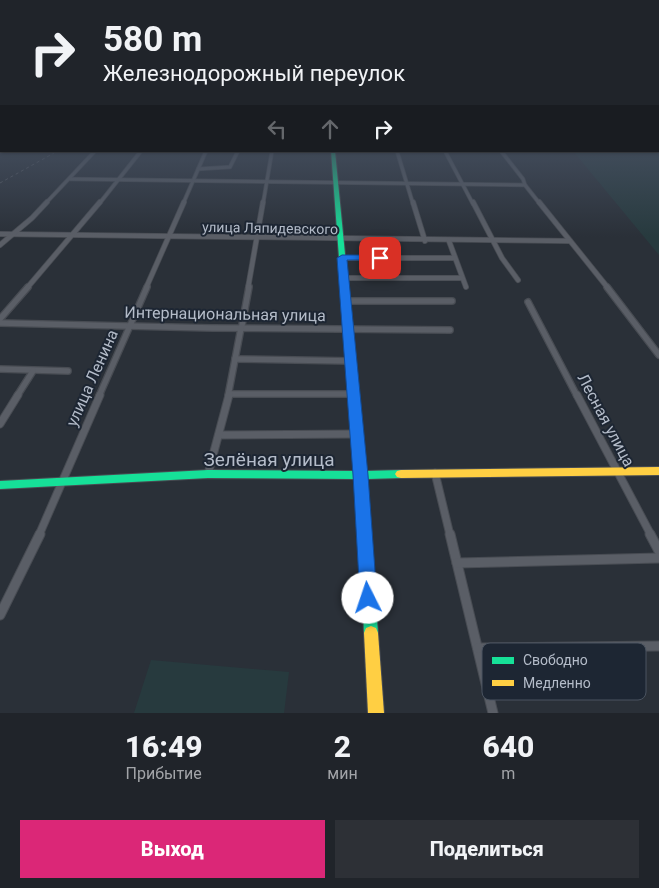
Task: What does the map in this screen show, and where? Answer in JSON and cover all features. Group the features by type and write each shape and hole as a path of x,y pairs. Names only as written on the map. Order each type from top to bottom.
{"street":[{"path":"0,245 14,234 77,171"},
{"path":"0,321 126,171"},
{"name":"улица Ленина","path":"0,615 26,565 197,171"},
{"path":"208,474 229,394 269,171"},
{"path":"335,171 354,394 376,713"},
{"path":"404,171 426,241"},
{"path":"456,171 503,260 514,272 518,280"},
{"path":"516,171 659,355"},
{"path":"70,179 463,185 525,184"},
{"name":"улица Ляпидевского","path":"0,234 449,242 570,241"},
{"path":"449,242 466,287"},
{"path":"342,258 455,258"},
{"path":"344,278 462,278"},
{"path":"346,302 452,301"},
{"name":"Лесная улица","path":"528,302 659,550"},
{"name":"Интернациональная улица","path":"0,321 130,326 450,330"},
{"path":"235,359 351,361"},
{"path":"0,369 68,371"},
{"path":"0,424 33,371"},
{"path":"229,394 354,394"},
{"path":"219,435 357,434"},
{"name":"Зелёная улица","path":"0,485 208,474 360,475 435,472 659,471"},
{"path":"435,472 482,665"},
{"path":"457,563 659,558"},
{"path":"646,646 659,646"},
{"path":"478,648 482,648"},
{"path":"490,700 493,713"}],"green space":[{"path":"590,171 659,171 659,255"},
{"path":"151,660 289,672 284,713 134,713"}],"railway":[{"path":"0,183 21,171"}],"traffic: fast":[{"path":"335,171 361,475 371,633"},
{"path":"0,485 208,474 327,476 401,474"}],"traffic: slow":[{"path":"401,474 659,471"},
{"path":"371,633 376,713"}],"route":[{"path":"368,598 342,258 380,258"}]}
